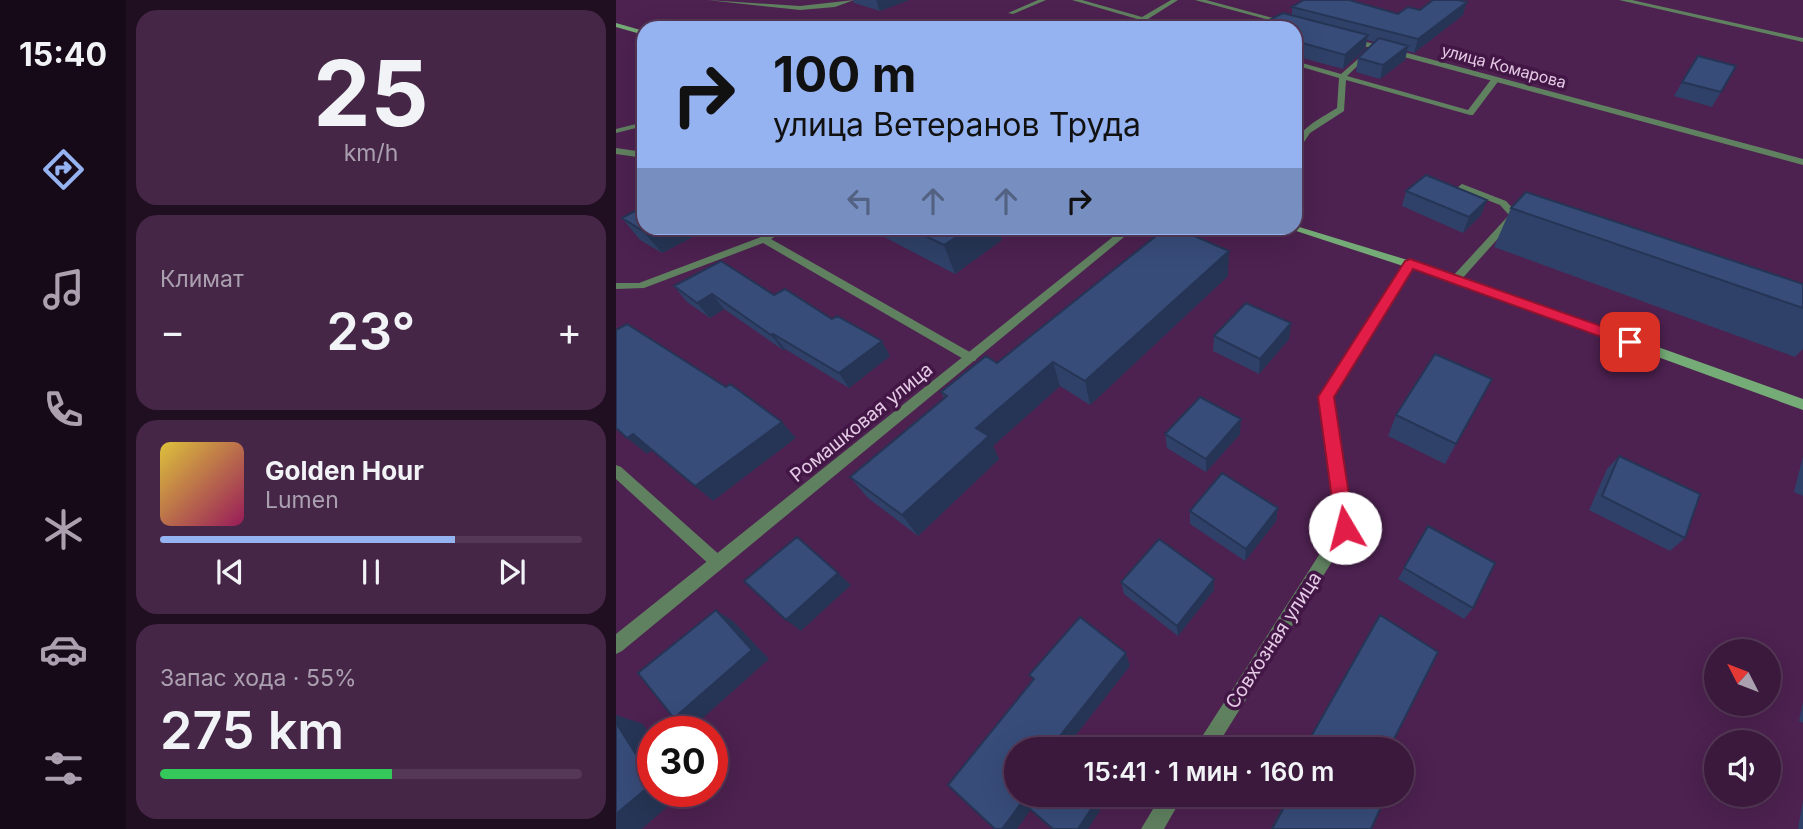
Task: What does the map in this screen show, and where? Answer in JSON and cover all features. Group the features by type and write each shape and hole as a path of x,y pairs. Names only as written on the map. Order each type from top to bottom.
{"street":[{"path":"710,0 809,8 826,7 851,0"},
{"path":"1198,0 1281,21"},
{"path":"1622,0 1803,40"},
{"path":"616,24 637,31"},
{"name":"улица Комарова","path":"1340,37 1803,162"},
{"path":"1302,231 1456,279 1803,405"},
{"name":"Ромашковая улица","path":"616,645 1121,235"},
{"name":"Совхозная улица","path":"1212,737 1345,528 1326,397 1410,264"},
{"path":"1152,829 1166,807"}],"lane":[{"path":"1011,13 1043,0"},
{"path":"1075,0 1150,21"},
{"path":"1143,19 1175,0"},
{"path":"1302,138 1307,131 1341,109 1343,76 1376,46"},
{"path":"1302,64 1470,113 1496,79"},
{"path":"616,131 637,126"},
{"path":"616,151 637,155"},
{"path":"1462,187 1503,204 1514,215 1527,220"},
{"path":"1456,279 1514,215"},
{"path":"616,286 640,286 772,235"},
{"path":"764,239 971,358"},
{"path":"616,471 718,562"}],"building":[{"path":"1304,0 1349,0 1398,14 1408,7 1420,10 1433,0 1467,2 1418,39 1292,7"},
{"path":"1283,13 1368,35 1345,55 1302,43 1302,21 1268,21"},
{"path":"1379,38 1408,46 1383,65 1358,58"},
{"path":"1698,56 1736,66 1721,92 1682,82"},
{"path":"1426,175 1487,200 1469,217 1406,191"},
{"path":"1526,192 1803,284 1803,308 1511,208"},
{"path":"637,210 637,227 622,218"},
{"path":"923,235 959,235 944,245"},
{"path":"1157,235 1192,235 1229,251 1085,381 1053,362 976,428 989,436 902,515 850,477 947,396 941,392 986,356 997,363"},
{"path":"721,261 774,295 785,289 832,319 837,316 882,341 839,373 771,335 712,294 697,303 674,286"},
{"path":"1246,303 1291,323 1260,359 1214,336"},
{"path":"627,324 726,387 730,384 782,422 695,486 633,434 627,438 616,428 616,330"},
{"path":"1435,354 1492,379 1456,444 1396,415"},
{"path":"1200,397 1241,419 1206,459 1165,434"},
{"path":"1619,456 1700,494 1685,538 1602,496"},
{"path":"1222,473 1278,508 1246,549 1190,511"},
{"path":"1428,526 1495,563 1473,608 1404,568"},
{"path":"797,537 838,573 786,620 744,581"},
{"path":"1159,539 1214,579 1177,626 1121,582"},
{"path":"716,610 752,650 676,716 672,716 638,673"},
{"path":"1380,615 1438,652 1395,737 1311,737"},
{"path":"1080,617 1126,653 1059,737 1004,737 1004,807 1018,807 1002,829 995,829 948,785 1034,679 1029,675"},
{"path":"616,723 637,756 637,796 616,814"},
{"path":"1028,807 1092,807 1078,829 1053,829"},
{"path":"1284,807 1381,807 1371,829 1272,829"}],"route":[{"path":"1345,528 1326,397 1410,264 1630,342"}]}
